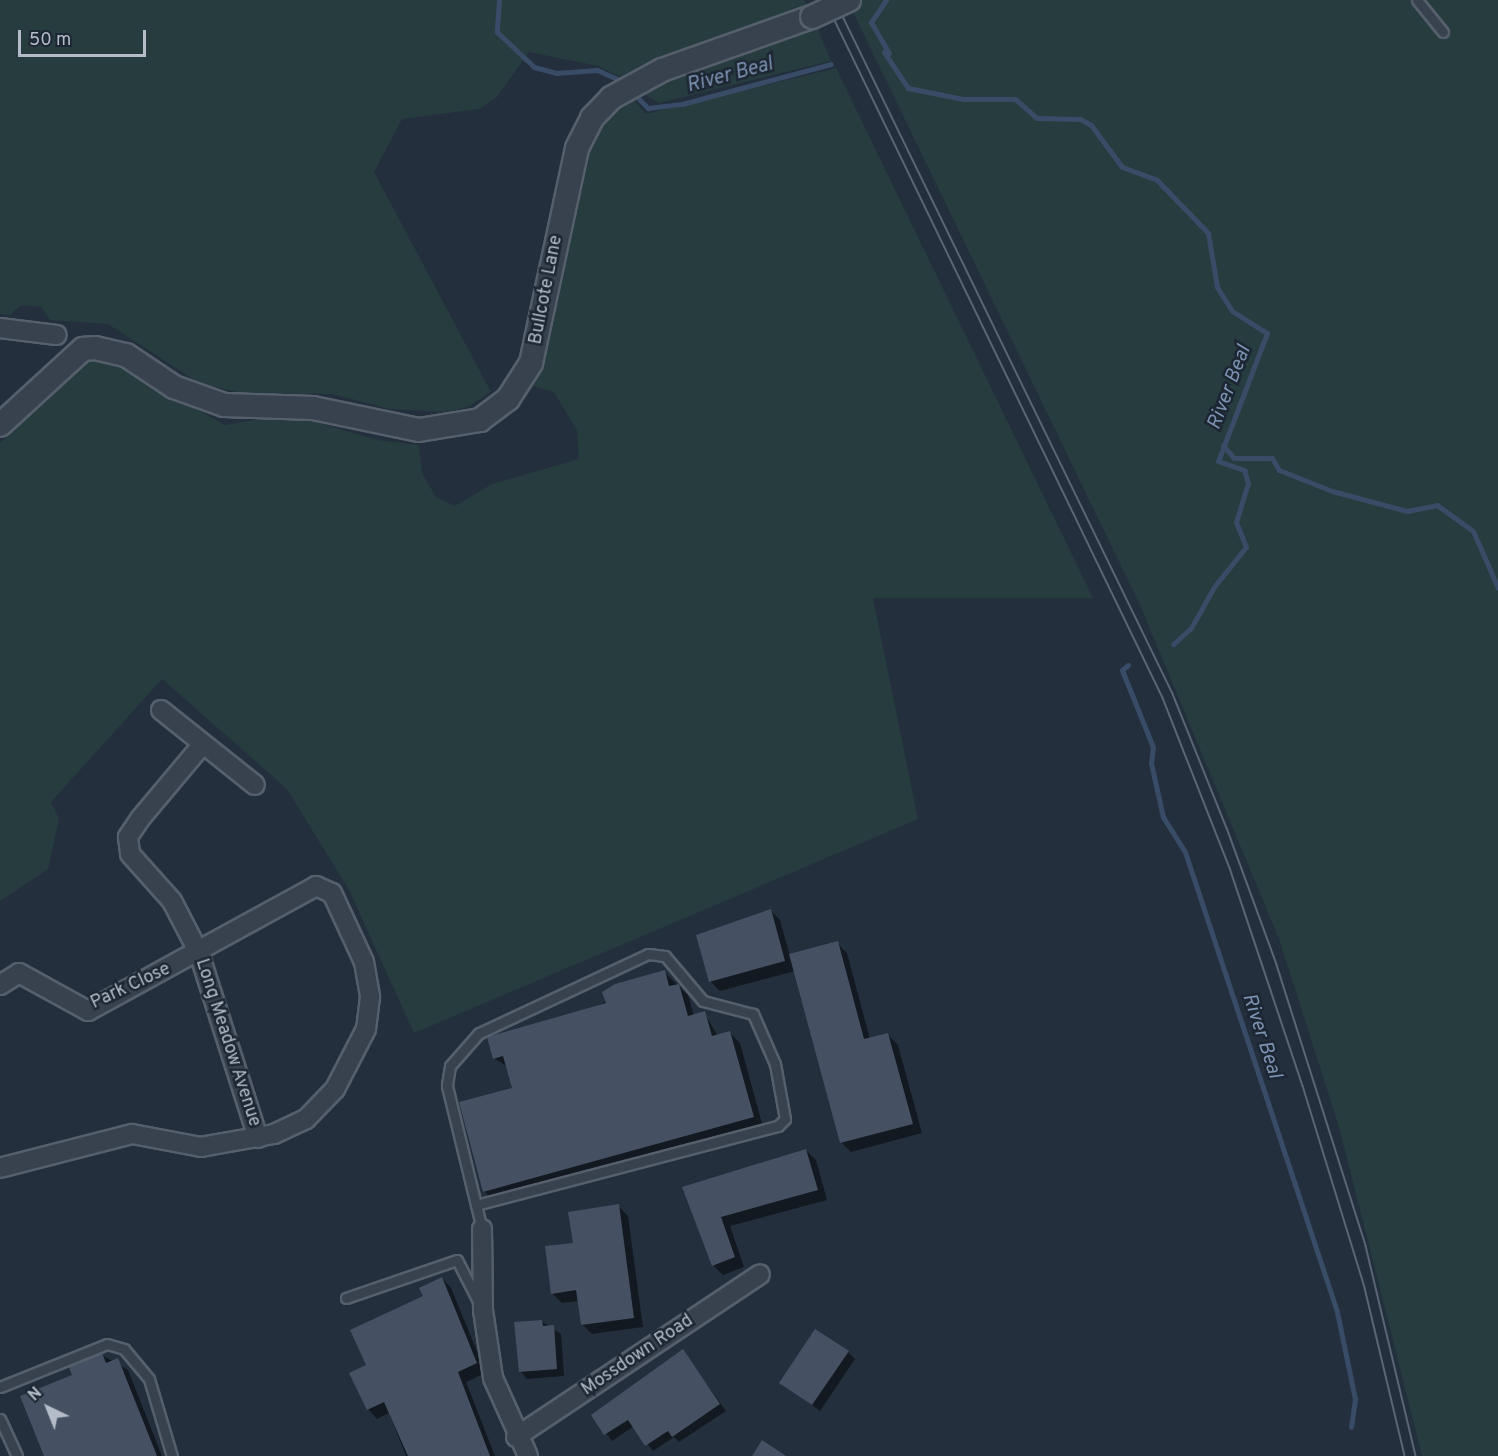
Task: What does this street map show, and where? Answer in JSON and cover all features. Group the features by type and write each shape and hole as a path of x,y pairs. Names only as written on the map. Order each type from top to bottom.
{"street":[{"name":"Bullcote Lane","path":"0,424 83,349 106,348 174,387 224,405 313,408 420,430 480,420 508,399 531,363 577,148 592,118 611,98 662,70 812,16 849,0"},
{"path":"0,328 57,335"},
{"path":"161,710 255,785"},
{"name":"Long Meadow Avenue","path":"202,745 128,837 130,854 142,873 172,901 199,953 258,1138"},
{"path":"0,1168 132,1134 201,1147 258,1138 306,1119 335,1089 366,1029 370,997 363,962 332,893 316,886 199,953"},
{"name":"Park Close","path":"0,985 19,974 88,1011 199,953"},
{"path":"482,1230 483,1310 493,1378 516,1437 528,1456"},
{"name":"Mossdown Road","path":"516,1437 760,1274"}],"lane":[{"path":"1417,0 1443,33"},
{"path":"476,1205 778,1126 785,1119 775,1064 753,1014 703,1001 665,956 648,954 479,1033 450,1066 447,1086 482,1230"},
{"path":"346,1298 457,1260 483,1310"},
{"path":"0,1387 17,1376 107,1344 124,1348 149,1379 172,1456"},
{"path":"0,1419 17,1456"}],"green space":[{"path":"0,0 804,0 807,5 668,56 625,79 598,66 529,52 497,97 479,109 402,119 374,172 491,392 468,407 445,412 390,409 332,394 242,393 199,383 108,324 50,320 41,307 21,305 10,315 0,314"},
{"path":"863,0 1498,0 1498,1456 1422,1456 1340,1130 1279,939 1140,605 852,10"},
{"path":"816,25 831,61 659,103 641,92"},
{"path":"836,68 1093,598 873,598 918,819 414,1033 349,890 287,789 162,679 51,802 59,819 48,869 0,901 0,443 89,360 104,358 225,425 287,414 378,440 419,445 422,473 436,497 455,506 492,484 579,459 577,431 554,392 532,386 581,161 599,122 630,96 646,114"}],"building":[{"path":"771,909 785,961 709,982 696,935"},
{"path":"838,941 864,1039 888,1033 913,1124 840,1143 789,954"},
{"path":"665,970 669,986 679,984 688,1016 705,1011 712,1036 730,1031 754,1117 483,1192 459,1102 512,1088 503,1056 493,1059 487,1037 606,1003 602,992 615,984"},
{"path":"806,1149 818,1190 721,1217 735,1257 712,1266 682,1187"},
{"path":"619,1204 634,1318 581,1325 576,1290 551,1294 545,1246 573,1243 568,1212"},
{"path":"442,1277 477,1363 458,1372 490,1456 408,1456 384,1402 367,1410 349,1373 366,1365 350,1330 423,1296 419,1288"},
{"path":"542,1320 543,1326 554,1325 557,1369 519,1372 514,1322"},
{"path":"815,1329 849,1351 812,1405 779,1383"},
{"path":"683,1349 720,1404 672,1437 668,1431 645,1446 628,1420 604,1435 591,1415"},
{"path":"102,1353 106,1363 118,1358 157,1456 44,1456 20,1396 72,1375 69,1367"},
{"path":"762,1440 786,1456 752,1456"}],"waterway":[{"name":"River Beal","path":"499,0 497,32 534,67 556,73 597,70 617,79"},
{"path":"886,0 871,22 889,53"},
{"name":"River Beal","path":"884,52 908,88 963,99 1015,99 1037,118 1080,119 1091,125 1122,167 1157,180 1208,233 1217,287 1232,311 1267,333 1218,461 1244,470 1248,483 1236,522 1246,547 1214,587 1191,628 1173,644"},
{"name":"River Beal","path":"639,99 648,108 682,104 831,64"},
{"path":"1223,445 1234,458 1272,458 1279,470 1332,491 1407,511 1437,505 1473,531 1498,588"},
{"name":"River Beal","path":"1128,665 1122,670 1153,747 1151,763 1163,817 1185,852 1337,1312 1355,1399 1351,1427"}],"tram line":[{"path":"825,0 1163,698 1230,868 1303,1086 1365,1288 1405,1456"},
{"path":"835,0 1173,694 1227,828 1277,965 1366,1246 1416,1456"}]}
